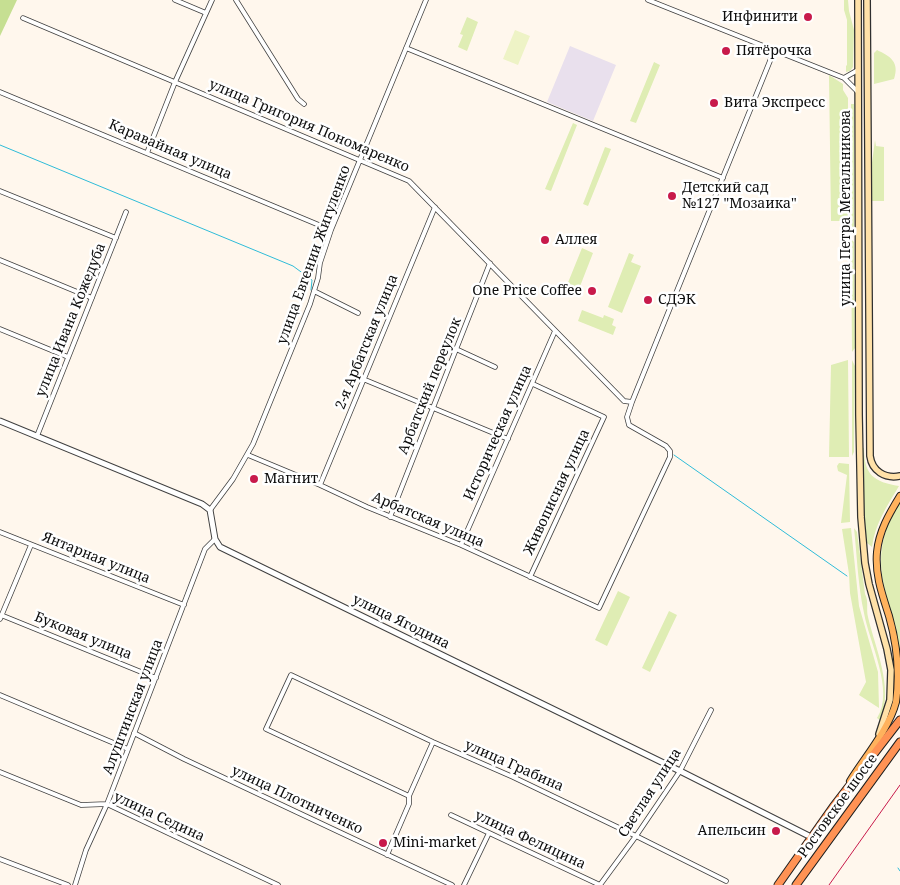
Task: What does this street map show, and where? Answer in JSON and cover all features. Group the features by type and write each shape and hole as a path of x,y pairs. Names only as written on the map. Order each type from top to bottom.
{"highway":[{"name":"Ростовское шоссе","path":"778,885 833,807 900,720"},
{"name":"Ростовское шоссе","path":"796,885 900,742"}],"main road":[{"name":"улица Петра Метальникова","path":"858,0 861,517 865,563 871,595 892,670 889,707 875,742"},
{"name":"улица Петра Метальникова","path":"867,0 870,456 873,466 879,472 889,477 900,476"},
{"path":"859,415 866,417 869,412"},
{"name":"Ростовское шоссе","path":"833,807 886,726 895,706 899,682 899,660 879,585 876,562 881,531 900,496"}],"street":[{"path":"175,0 206,13"},
{"path":"147,153 212,0"},
{"path":"236,0 298,99 304,104"},
{"name":"улица Евгении Жигуленко","path":"210,510 234,479 248,455 310,304 320,263 331,230 426,0"},
{"path":"648,0 844,78 858,92"},
{"name":"улица Григория Пономаренко","path":"23,18 409,181 624,401 630,402"},
{"path":"406,48 723,178"},
{"path":"630,402 774,51"},
{"path":"844,78 858,70"},
{"name":"Каравайная улица","path":"0,92 331,230"},
{"path":"0,191 116,238"},
{"name":"2-я Арбатская улица","path":"320,485 435,207"},
{"name":"улица Ивана Кожедуба","path":"37,436 126,212"},
{"path":"0,260 92,298"},
{"name":"Арбатский переулок","path":"390,517 490,263"},
{"path":"314,291 358,313"},
{"path":"0,329 68,357"},
{"name":"Историческая улица","path":"461,545 555,331"},
{"path":"456,349 495,367"},
{"path":"364,379 508,439"},
{"name":"Живописная улица","path":"530,577 604,418 532,384"},
{"name":"Арбатская улица","path":"248,455 390,517 461,545 599,608 670,457 670,451 666,446 629,425 627,417 630,402"},
{"path":"0,421 202,504 210,510 215,539"},
{"name":"Янтарная улица","path":"0,532 184,605"},
{"name":"Алуштинская улица","path":"75,885 86,850 107,804 205,550 215,539"},
{"name":"улица Ягодина","path":"215,539 220,547 680,771 811,837"},
{"path":"1,617 31,545"},
{"name":"Буковая улица","path":"1,617 156,678"},
{"name":"улица Грабина","path":"409,796 266,730 291,675 433,742 514,777 726,881"},
{"path":"0,695 128,749"},
{"name":"Светлая улица","path":"600,885 680,771 711,710"},
{"name":"улица Плотниченко","path":"134,733 184,760 452,885"},
{"path":"387,855 409,804 409,796 433,742"},
{"name":"улица Седина","path":"0,772 81,805 107,804 278,885"},
{"name":"улица Фелицина","path":"451,815 600,885"},
{"path":"464,885 489,833"},
{"path":"0,860 68,885"}],"shaded area":[{"path":"570,46 616,65 593,121 547,102"}],"green space":[{"path":"0,0 17,0 0,36"},
{"path":"844,0 848,0 854,30 853,67 850,71 846,72 847,20"},
{"path":"467,17 478,22 467,51 458,47 463,35 460,34"},
{"path":"515,30 530,36 518,65 503,59"},
{"path":"877,50 893,60 896,73 894,79 874,84 874,53"},
{"path":"654,62 660,65 636,123 630,121"},
{"path":"829,75 843,84 843,90 848,98 848,231 844,227 843,221 831,221"},
{"path":"851,104 854,104 854,227 851,230"},
{"path":"573,123 577,125 551,191 545,189"},
{"path":"875,140 876,146 884,147 884,201 871,201 871,170"},
{"path":"605,147 611,149 588,206 583,204"},
{"path":"851,239 854,242 855,348 852,352"},
{"path":"582,248 593,253 577,294 565,290"},
{"path":"629,253 634,255 631,262 641,266 622,313 608,307"},
{"path":"582,310 603,318 604,315 614,319 612,325 616,327 613,335 578,321"},
{"path":"848,360 849,457 829,457 831,365"},
{"path":"852,360 855,366 854,452 852,456"},
{"path":"862,448 864,448 864,457 868,471 872,476 883,482 899,486 879,523 872,547 867,543 864,526"},
{"path":"839,463 849,464 850,522 841,523 847,475 838,471 837,466"},
{"path":"900,501 900,652 882,576 881,560 883,542 889,523"},
{"path":"851,528 859,606 878,672 879,708 859,695 866,682 850,593 842,529"},
{"path":"854,528 857,532 868,617 884,681 884,708 881,721 877,718 882,707 882,681 862,603"},
{"path":"618,591 630,597 607,646 595,640"},
{"path":"669,611 677,615 650,672 642,668"}],"waterway":[{"path":"0,145 293,266 312,280 311,290"},
{"path":"674,455 847,576"}],"railway":[{"path":"829,885 900,785"}],"place":[{"name":"Инфинити","path":"808,17"},
{"name":"Пятёрочка","path":"726,51"},
{"name":"Вита Экспресс","path":"714,103"},
{"name":"Детский сад №127 \"Мозаика\"","path":"672,196"},
{"name":"Аллея","path":"545,240"},
{"name":"One Price Coffee","path":"592,291"},
{"name":"СДЭК","path":"648,300"},
{"name":"Магнит","path":"254,479"},
{"name":"Апельсин","path":"776,831"},
{"name":"Mini-market","path":"383,843"}]}
